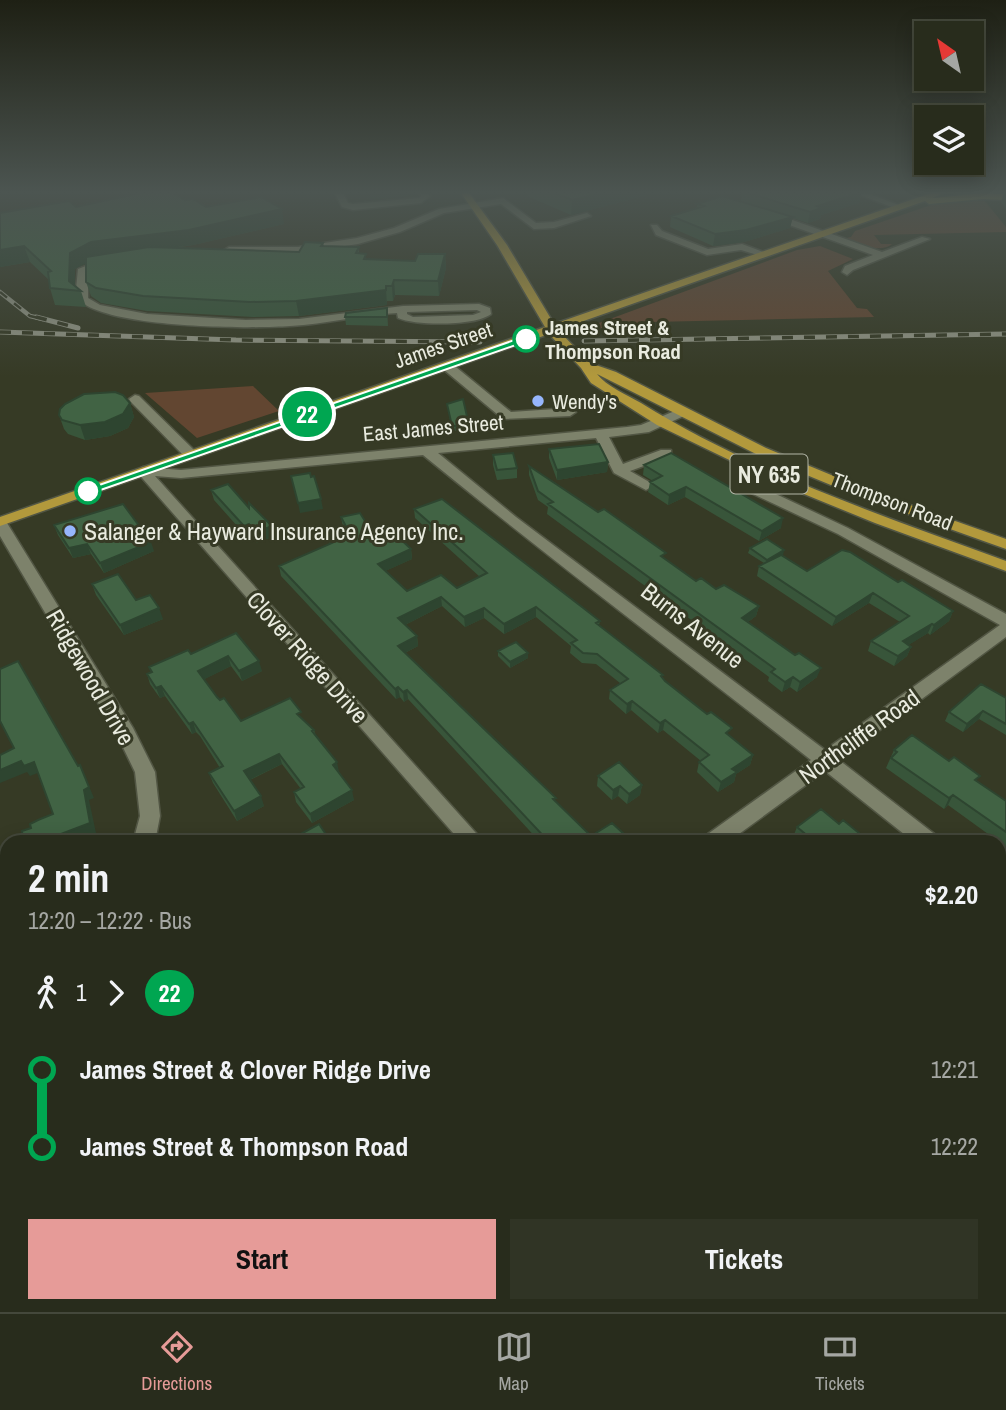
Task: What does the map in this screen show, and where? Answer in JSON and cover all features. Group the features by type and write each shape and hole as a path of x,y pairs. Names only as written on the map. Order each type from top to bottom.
{"main road":[{"name":"Thompson Road","path":"507,254 561,344 586,366 595,380 662,422 794,485 1006,566"},
{"name":"James Street","path":"0,522 763,254"},
{"name":"Thompson Road","path":"586,366 612,375 761,451 848,487 1006,544"}],"street":[{"path":"868,254 876,257"},
{"path":"847,272 848,268 884,254"},
{"path":"120,260 83,269 82,296 96,309 148,318 288,323 402,309 480,307 484,308 486,314 474,318 411,320 402,316 402,309"},
{"path":"447,366 508,416 570,412"},
{"path":"135,399 191,455"},
{"name":"East James Street","path":"143,471 181,474 645,429 682,412"},
{"path":"600,433 619,470 646,486"},
{"name":"Burns Avenue","path":"424,449 510,520 921,835"},
{"path":"619,470 666,453"},
{"name":"Clover Ridge Drive","path":"143,471 468,835"},
{"path":"756,490 854,536 1006,621"},
{"name":"Ridgewood Drive","path":"0,522 126,733 145,772 150,816 146,835"},
{"name":"Northcliffe Road","path":"722,835 1006,629"}],"shaded area":[{"path":"786,254 841,254 853,259 828,271 857,308 867,309 874,317 652,322 614,325 581,333 599,323"},
{"path":"253,386 279,411 197,438 145,393"}],"building":[{"path":"33,254 70,254 69,281 81,291 50,288 48,272 51,271"},
{"path":"103,254 366,254 364,259 415,261 418,254 445,254 438,281 394,280 392,286 386,286 386,290 296,301 250,302 143,296 96,288 86,282 86,257"},
{"path":"387,308 387,317 345,317 346,313"},
{"path":"115,392 123,395 130,403 123,414 105,422 80,425 62,420 59,415 65,404 84,394"},
{"path":"463,399 469,425 452,426 447,404"},
{"path":"599,444 608,462 557,470 549,449"},
{"path":"513,453 517,468 497,470 493,455"},
{"path":"671,453 783,518 762,531 686,487 669,495 650,482 662,476 644,465"},
{"path":"529,466 598,512 604,509 666,553 661,556 696,581 701,578 716,589 724,585 759,606 742,618 795,655 799,653 821,668 800,682 793,677 785,682 771,672 775,669 548,504 553,502 538,491"},
{"path":"310,473 311,477 314,476 321,499 298,503 291,476"},
{"path":"228,484 249,508 249,503 272,526 255,533 249,524 244,526 211,490"},
{"path":"442,499 600,621 596,623 663,675 661,676 665,681 707,714 711,712 732,728 726,733 753,755 732,769 737,772 721,782 699,762 709,755 665,720 660,723 632,701 627,704 610,690 628,679 597,654 583,653 571,643 577,640 536,607 504,624 484,608 464,617 441,597 398,618 417,636 398,646 556,798 553,799 590,835 542,835 407,690 403,692 398,687 395,689 279,566 332,543 328,539 348,530 341,517 360,513 378,542 395,534 411,549 378,564 407,591 441,575 457,588 487,573 414,509"},
{"path":"123,504 151,542 100,563 87,544 69,548 54,525"},
{"path":"767,539 784,550 767,560 750,548"},
{"path":"842,550 850,552 898,582 902,580 953,611 934,625 903,641 911,647 898,656 871,641 909,616 873,593 836,617 759,566 781,555 807,571"},
{"path":"118,574 136,600 150,595 159,608 120,625 92,584"},
{"path":"236,633 259,661 239,671 228,656 198,671 217,697 220,700 224,698 241,721 290,698 301,712 297,714 314,730 312,731 337,762 333,765 352,790 310,814 294,792 304,787 279,754 244,771 261,796 234,811 209,773 223,766 193,722 189,724 161,686 156,688 147,674 152,672 149,667 188,650 191,654"},
{"path":"516,642 528,653 510,662 498,651"},
{"path":"18,661 78,766 80,765 89,787 84,790 90,823 58,835 22,835 22,831 31,828 30,824 53,814 34,762 24,766 21,761 0,770 0,755 14,748 0,721 0,669"},
{"path":"981,684 1006,698 1006,724 983,711 967,724 949,712"},
{"path":"912,735 949,761 954,757 980,776 975,780 1006,801 1006,832 953,795 949,798 891,758 897,752 894,750"},
{"path":"619,762 642,785 629,794 620,786 613,790 598,776"},
{"path":"821,809 839,824 843,820 861,835 807,835 797,827"},
{"path":"612,823 624,835 593,835"},
{"path":"319,824 326,835 299,835"}],"railway":[{"path":"0,292 30,316 43,319"},
{"path":"36,317 78,328"},
{"path":"0,332 236,340 480,342"},
{"path":"584,341 1006,334"}],"bus line":[{"name":"22","path":"88,491 526,339"}],"place":[{"name":"James Street & Thompson Road","path":"526,339"},
{"name":"Wendy's","path":"538,401"},
{"name":"Salanger & Hayward Insurance Agency Inc.","path":"70,531"}]}
